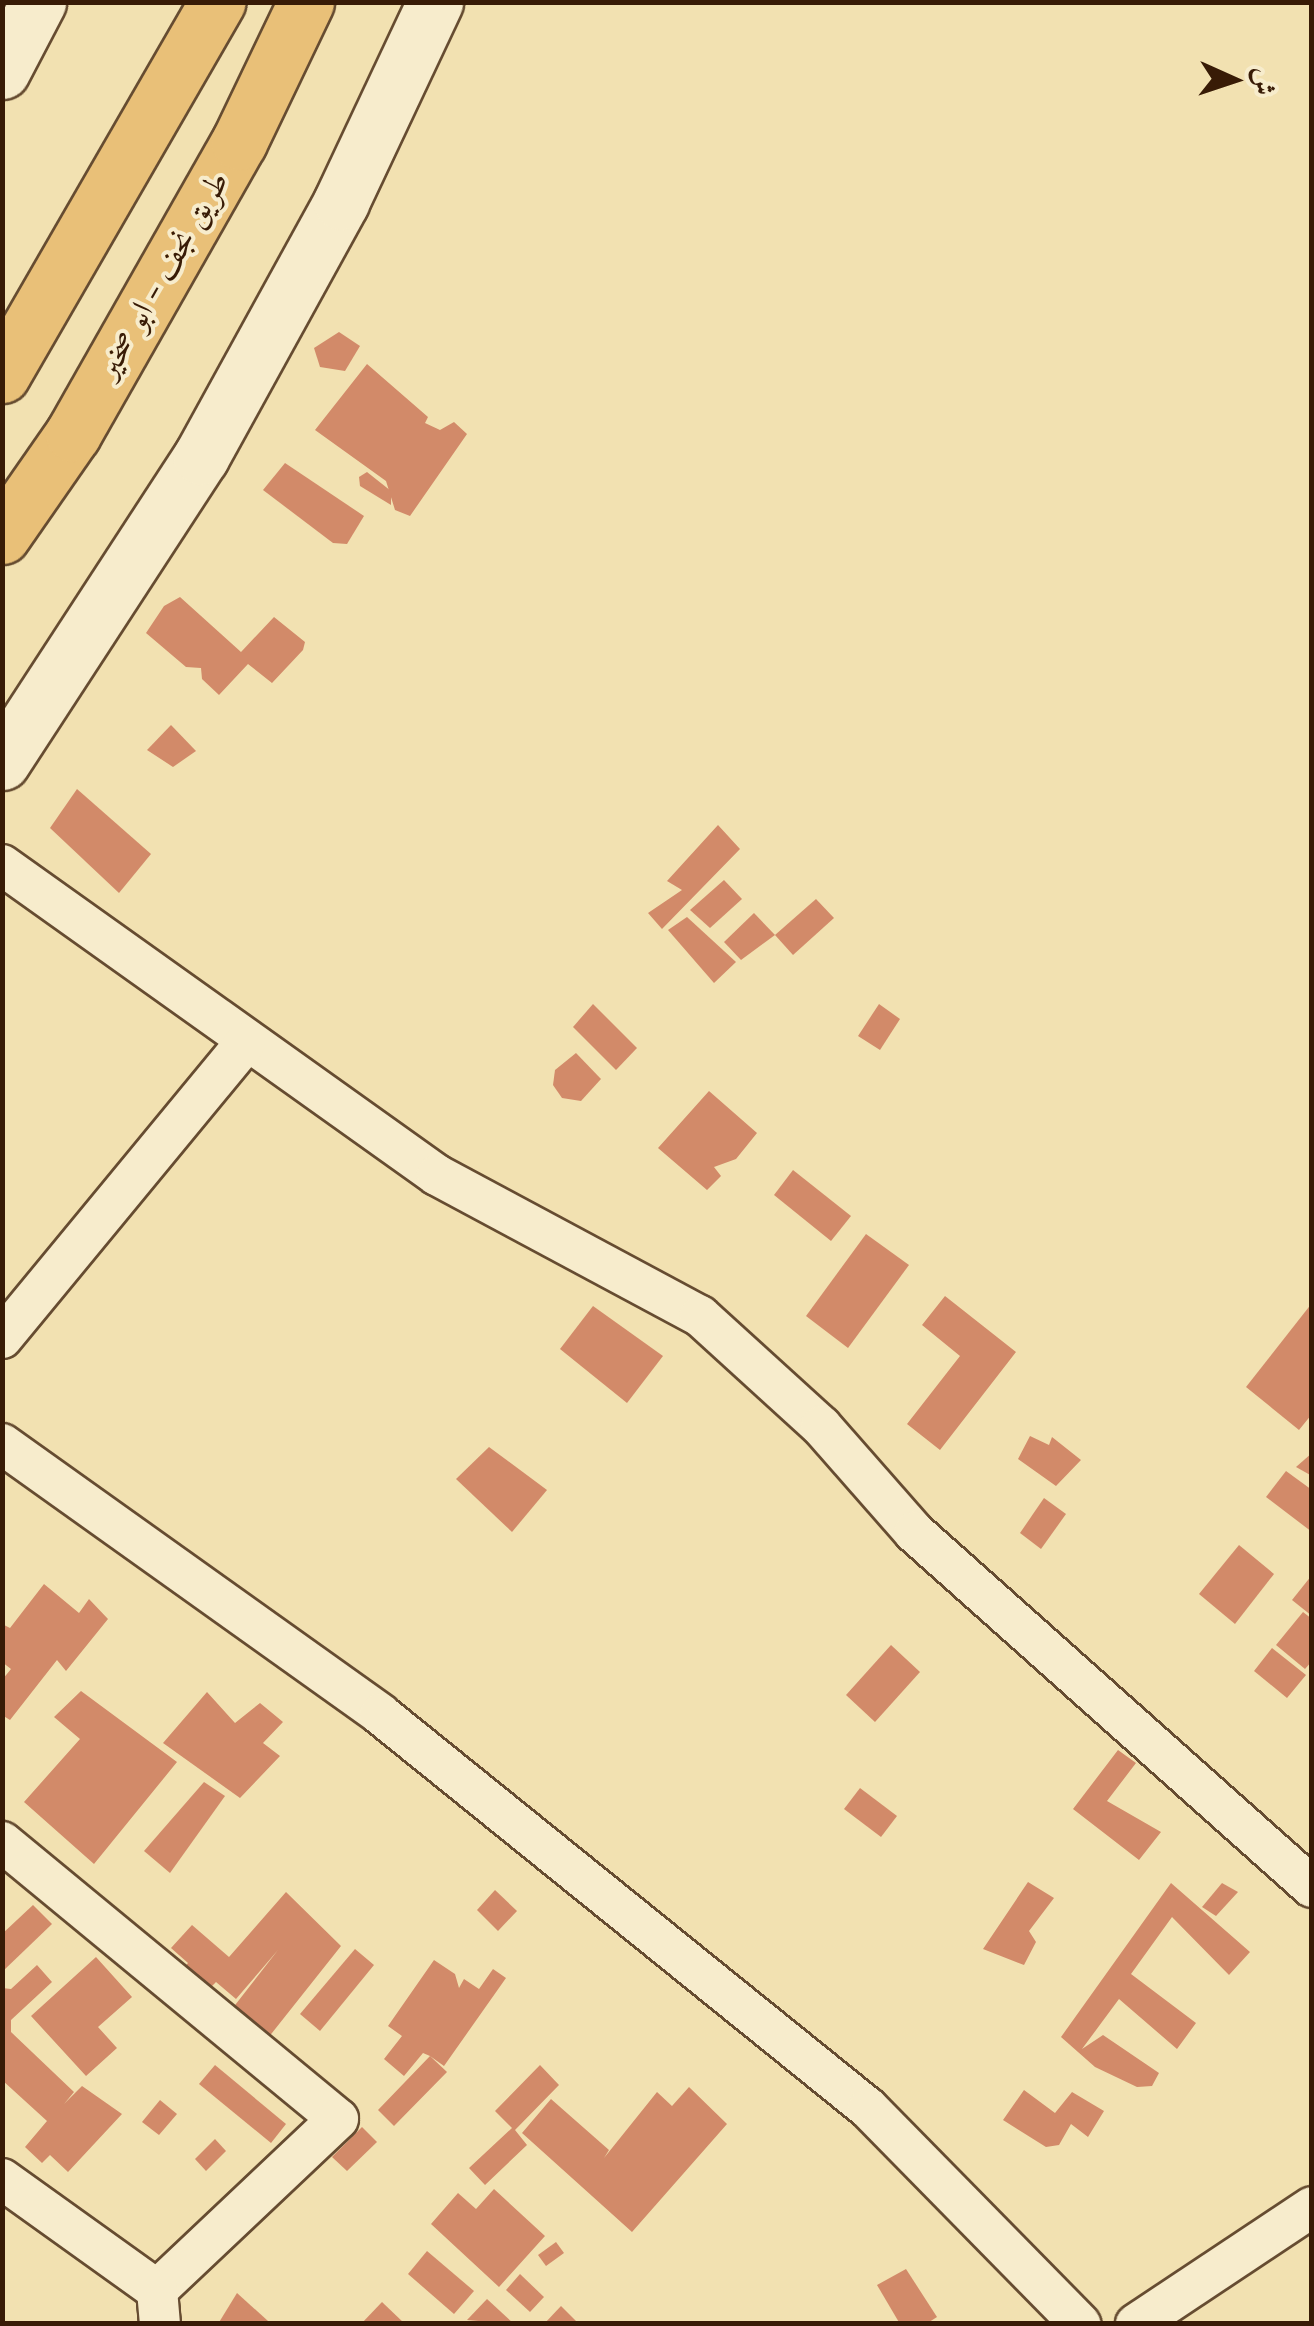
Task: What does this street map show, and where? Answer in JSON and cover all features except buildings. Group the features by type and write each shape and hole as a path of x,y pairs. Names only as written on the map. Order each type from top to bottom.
{"highway":[{"path":"2,375 217,2"},
{"name":"طريق نجف - ابو صخير","path":"2,536 92,400 239,142 306,2"}],"main road":[{"path":"2,72 38,2"},
{"path":"2,762 202,456 341,202 436,2"}],"street":[{"path":"2,865 245,1042 437,1174 700,1316 821,1426 914,1532 1312,1887"},
{"path":"2,1338 245,1042"},
{"path":"2,1444 380,1714 868,2108 1080,2324"},
{"path":"2,1842 338,2119 159,2307 2,2180"},
{"path":"1136,2324 1312,2207"}]}
